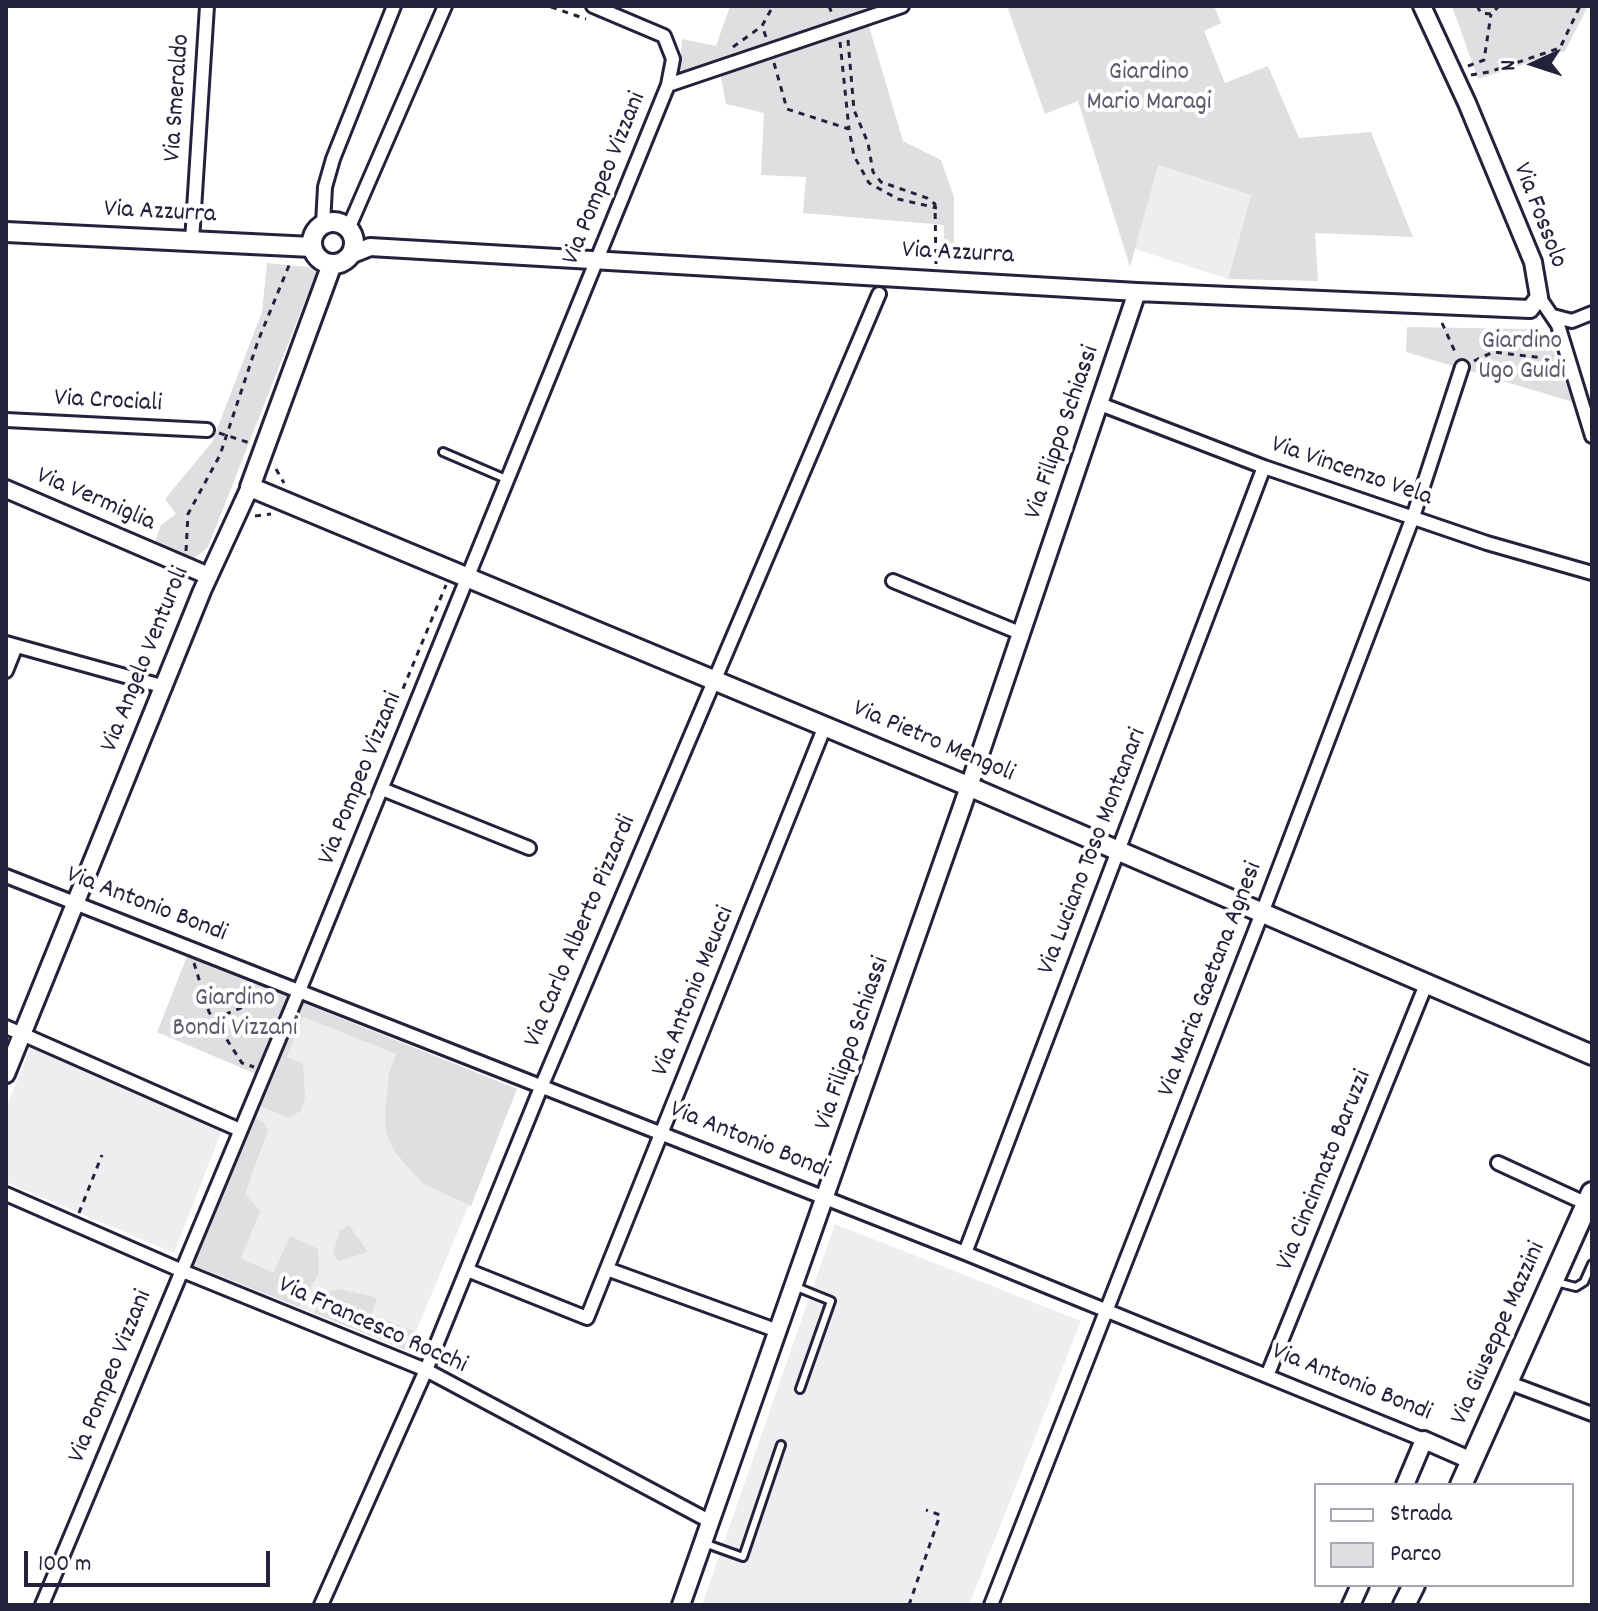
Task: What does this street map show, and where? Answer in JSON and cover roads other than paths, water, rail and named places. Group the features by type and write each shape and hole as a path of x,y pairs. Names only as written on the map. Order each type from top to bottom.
{"main road":[{"path":"336,222 350,232 350,255 332,264 319,259 312,247 314,233 323,224 336,222"},
{"name":"Via Azzurra","path":"6,232 312,247"},
{"name":"Via Angelo Venturoli","path":"250,487 332,264"},
{"name":"Via Pietro Mengoli","path":"250,487 968,786 1592,1055"},
{"name":"Via Giuseppe Mazzini","path":"1462,1483 1590,1198"},
{"path":"1404,1605 1413,1587"}],"street":[{"name":"Via Smeraldo","path":"192,241 207,6"},
{"path":"323,224 325,187 333,159 394,6"},
{"path":"369,247 350,232 445,6"},
{"name":"Via Pompeo Vizzani","path":"42,1605 265,1071 294,989 382,789 668,85 673,59 664,36 593,6"},
{"path":"668,85 902,6"},
{"name":"Via Fossolo","path":"1426,9 1533,262 1539,297 1553,316 1592,436"},
{"name":"Via Azzurra","path":"350,255 369,247 597,263 1518,310 1530,309 1539,297"},
{"name":"Via Carlo Alberto Pizzardi","path":"321,1605 426,1370 542,1085 885,277"},
{"name":"Via Filippo Schiassi","path":"681,1605 825,1198 1137,292"},
{"path":"1553,316 1572,321 1592,313"},
{"name":"Via Maria Gaetana Agnesi","path":"991,1605 1262,913 1413,517 1462,367"},
{"name":"Via Vincenzo Vela","path":"1100,404 1264,467 1592,573"},
{"name":"Via Crociali","path":"6,420 207,430"},
{"name":"Via Luciano Toso Montanari","path":"965,1253 1264,467"},
{"name":"Via Angelo Venturoli","path":"6,1074 14,1030 75,904 209,576 250,487"},
{"name":"Via Vermiglia","path":"6,489 209,576"},
{"path":"893,581 1020,633"},
{"path":"6,671 11,644 165,687"},
{"name":"Via Antonio Meucci","path":"467,1270 587,1318 825,726"},
{"path":"382,789 529,848"},
{"name":"Via Antonio Bondi","path":"6,876 965,1253 1472,1461"},
{"name":"Via Cincinnato Baruzzi","path":"1267,1376 1427,982"},
{"path":"14,1030 240,1130"},
{"name":"Via Giuseppe Mazzini","path":"1498,1163 1590,1198"},
{"name":"Via Francesco Rocchi","path":"6,1194 180,1270 426,1370 711,1522"},
{"path":"607,1269 778,1331"},
{"path":"1507,1382 1592,1414"},
{"name":"Via Giuseppe Mazzini","path":"1406,1483 1424,1440"}],"lane":[{"path":"443,452 507,480"},
{"path":"1553,1280 1576,1287 1584,1282 1592,1264"},
{"path":"794,1286 831,1301 800,1389"},
{"path":"704,1543 743,1557 781,1445"}],"park label":[{"name":"Giardino Mario Maragi","path":"1149,89"},
{"name":"Giardino Ugo Guidi","path":"1522,358"},
{"name":"Giardino Bondi Vizzani","path":"235,1015"}]}
